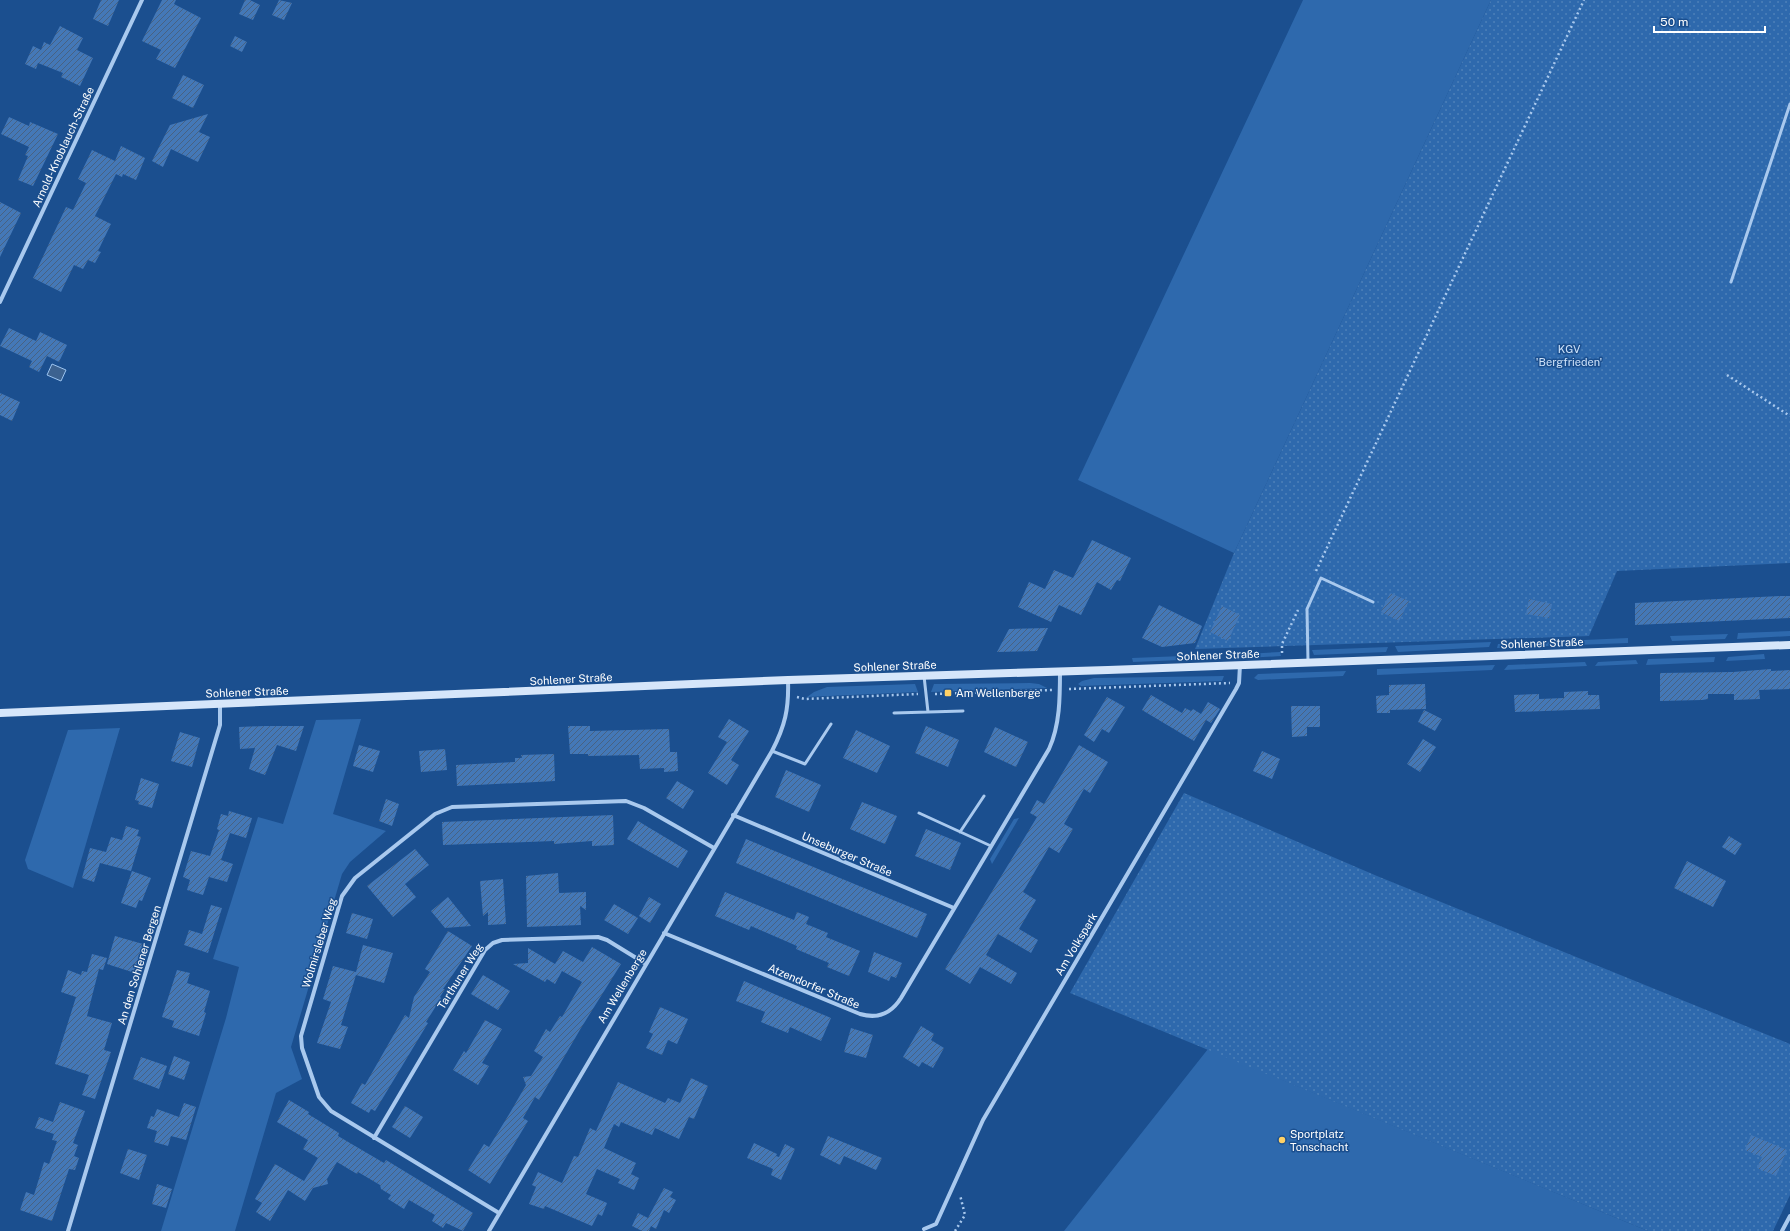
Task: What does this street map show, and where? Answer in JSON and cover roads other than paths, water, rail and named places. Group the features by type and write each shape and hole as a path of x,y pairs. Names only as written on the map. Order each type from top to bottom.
{"street":[{"name":"Arnold-Knoblauch-Straße","path":"0,302 142,0"},
{"name":"Sohlener Straße","path":"0,713 788,680 1282,664 1790,645"},
{"name":"Am Volkspark","path":"924,1229 936,1224 983,1120 1236,689 1240,665"},
{"name":"Atzendorfer Straße","path":"664,933 860,1014 876,1016 888,1012 896,1005 1052,743 1060,702 1060,671"},
{"name":"Am Wellenberge","path":"489,1231 732,815 772,751 786,719 789,706 788,680"},
{"name":"An den Sohlener Bergen","path":"68,1231 220,725 220,704"},
{"name":"Wolmirsleber Weg","path":"499,1213 374,1138 331,1111 322,1103 300,1039 342,896 354,878 435,814 452,807 626,801 644,808 714,848"},
{"name":"Unseburger Straße","path":"732,815 954,908"},
{"name":"Tarthuner Weg","path":"374,1138 485,950 490,944 502,940 598,937 607,940 646,964"},
{"path":"1782,1231 1790,1216"}],"lane":[{"path":"1731,282 1790,104"},
{"path":"1308,663 1306,640 1307,609 1321,578 1373,602"},
{"path":"924,676 928,712"},
{"path":"894,713 963,711"},
{"path":"772,751 805,764 831,724"},
{"path":"960,832 984,796"},
{"path":"918,813 991,846"}],"place":[{"name":"Am Wellenberge","path":"948,693"},
{"name":"Sportplatz Tonschacht","path":"1282,1140"}],"park label":[{"name":"KGV 'Bergfrieden'","path":"1569,355"}]}
